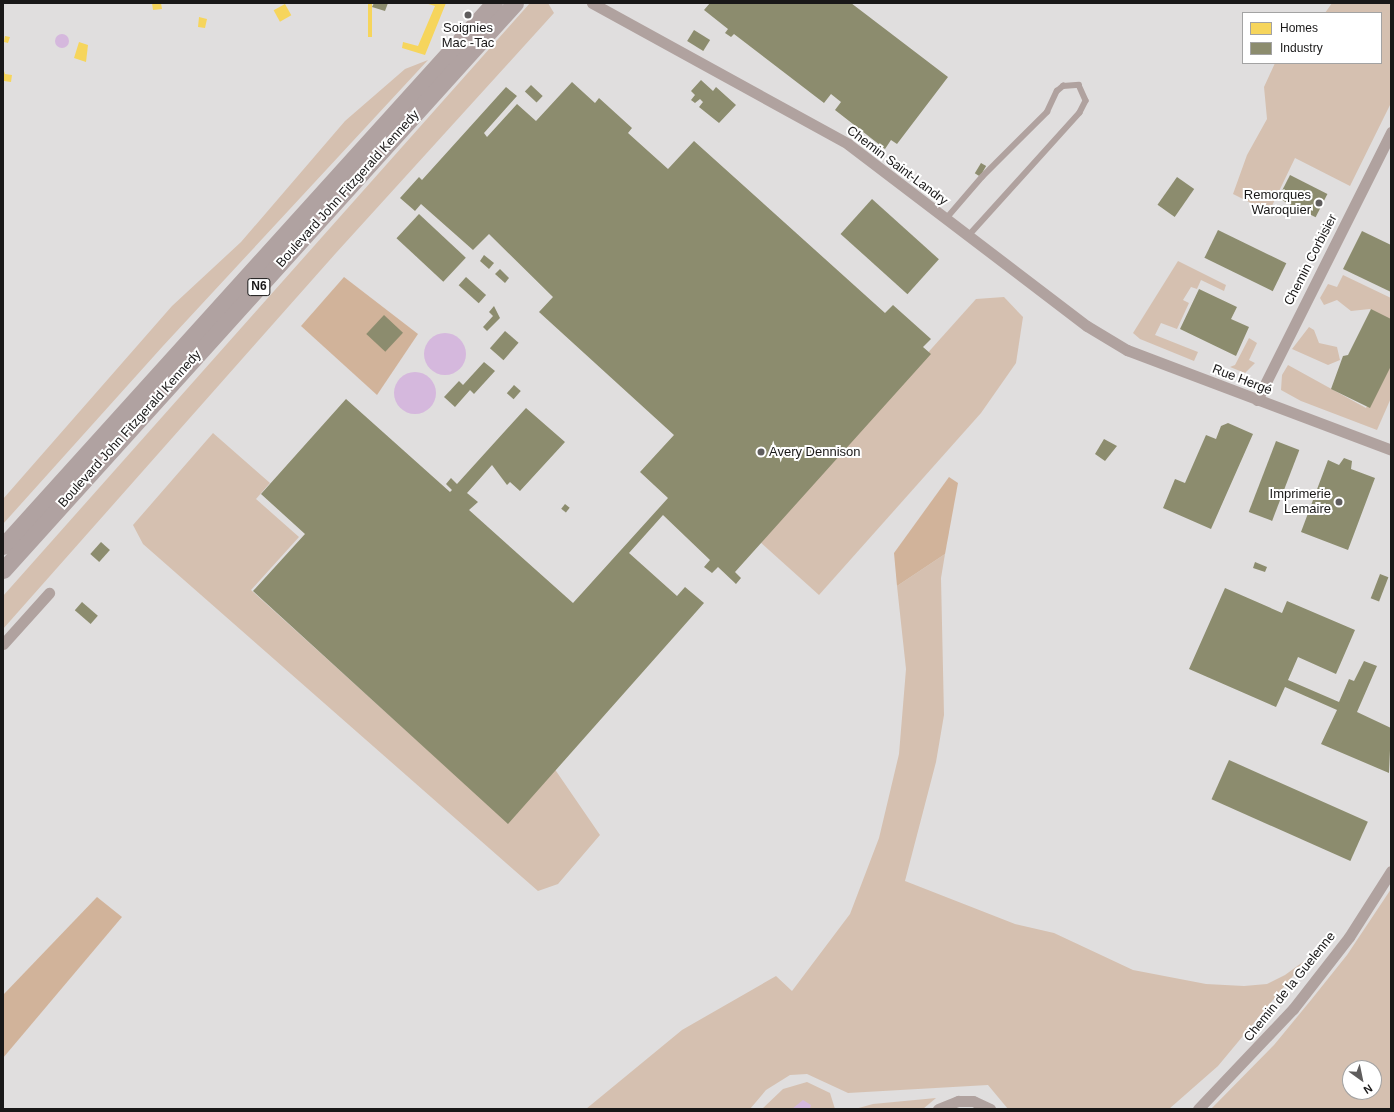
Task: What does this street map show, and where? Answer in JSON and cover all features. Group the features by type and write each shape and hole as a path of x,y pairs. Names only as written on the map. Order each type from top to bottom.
{"main road":[{"name":"Boulevard John Fitzgerald Kennedy","path":"3,546 494,3"},
{"name":"Boulevard John Fitzgerald Kennedy","path":"3,570 515,3"}],"street":[{"name":"Chemin Saint-Landry","path":"592,3 848,144 945,220 1087,326"},
{"name":"Chemin Corbisier","path":"1257,400 1391,132"},
{"name":"Rue Hergé","path":"1087,326 1127,350 1391,450"},
{"path":"3,644 48,593"},
{"name":"Chemin de la Guelenne","path":"1198,1109 1293,1009 1349,937 1391,871"},
{"path":"938,1109 958,1101 973,1101 990,1109"}],"lane":[{"path":"945,220 982,177 1047,112 1057,91 1063,86 1079,86 1086,101 1080,113 968,237"}],"shaded area":[{"path":"530,3 548,3 554,13 336,253 3,629 3,596"},
{"path":"1332,3 1391,3 1391,103 1350,186 1295,158 1269,212 1233,194 1247,155 1267,119 1264,87 1275,64 1382,64 1382,12 1326,12"},
{"path":"62,34 67,36 69,41 67,46 62,48 57,46 55,41 57,36"},
{"path":"428,60 163,346 3,524 3,499 172,306 241,242 345,121 405,69"},
{"path":"1178,261 1226,285 1224,291 1201,280 1197,289 1191,287 1183,300 1189,303 1177,329 1161,323 1155,335 1198,352 1194,361 1140,339 1133,333"},
{"path":"1343,275 1391,298 1391,320 1370,309 1351,311 1337,300 1324,305 1320,298 1328,284 1337,287"},
{"path":"344,277 418,334 377,395 301,326"},
{"path":"1004,297 1023,317 1016,363 981,413 819,595 759,541 976,299"},
{"path":"1309,327 1314,330 1319,343 1337,347 1340,360 1328,365 1292,349"},
{"path":"445,333 460,339 466,354 460,369 445,375 430,369 424,354 430,339"},
{"path":"1249,338 1257,343 1249,360 1255,363 1245,373 1230,367 1235,365"},
{"path":"1391,360 1391,398 1377,430 1301,401 1281,390 1282,375 1288,365 1366,408"},
{"path":"411,372 419,372 430,378 436,389 436,397 430,408 419,414 411,414 400,408 394,397 394,389 400,378"},
{"path":"213,433 270,483 256,499 299,537 251,590 506,821 554,768 600,835 558,884 538,891 143,544 133,525"},
{"path":"949,477 958,483 945,554 897,586 894,553"},
{"path":"945,554 941,578 944,715 936,762 905,881 1015,924 1054,933 1133,970 1206,984 1244,986 1267,984 1285,975 1307,959 1218,1066 1169,1109 1008,1109 988,1085 848,1093 807,1074 790,1075 766,1090 750,1109 586,1109 682,1030 776,976 792,991 850,914 879,838 899,754 906,669 897,586"},
{"path":"1391,889 1391,1109 1211,1109 1274,1045 1347,955"},
{"path":"97,897 122,917 3,1058 3,995"},
{"path":"807,1082 830,1093 835,1109 762,1109 783,1089"},
{"path":"936,1098 923,1109 855,1109 873,1104"},
{"path":"803,1100 811,1105 810,1109 792,1109"}],"building: Homes":[{"path":"152,3 161,3 162,9 153,10"},
{"path":"368,3 372,3 372,37 368,37"},
{"path":"425,3 446,3 425,55 402,48 403,42 418,46 435,6"},
{"path":"285,4 291,15 280,22 274,10"},
{"path":"199,17 207,19 205,28 198,27"},
{"path":"5,36 10,37 8,43 4,42"},
{"path":"79,42 88,45 86,62 74,58"},
{"path":"3,68 5,74 12,75 11,82 4,81"}],"building: Industry":[{"path":"374,3 388,3 385,11 372,7"},
{"path":"710,3 851,3 948,77 897,144 891,140 885,149 835,110 841,102 831,94 824,103 734,34 731,37 725,33 728,29 704,10"},
{"path":"694,30 710,40 703,51 687,41"},
{"path":"701,80 713,91 716,87 736,105 719,123 699,107 703,102 700,99 695,103 691,100 695,95 691,91"},
{"name":"Avery Dennison","path":"572,82 595,103 599,98 632,128 628,133 668,169 694,141 885,313 893,305 931,339 923,347 931,354 735,572 741,578 736,584 718,567 712,573 704,567 710,560 663,515 629,553 677,596 685,587 704,603 508,824 253,591 305,534 261,494 346,399 450,492 452,490 446,484 451,478 457,484 526,408 565,442 520,491 510,482 507,485 492,465 467,493 478,502 469,510 573,603 668,498 640,472 674,435 539,312 553,297 489,234 473,250 421,204 415,211 400,198 419,177 422,180 506,87 517,96 484,133 487,137 517,104 536,121"},
{"path":"531,85 543,96 537,102 525,92"},
{"path":"981,163 986,166 980,176 975,173"},
{"path":"1290,175 1327,194 1316,217 1278,198"},
{"path":"1177,177 1194,189 1175,217 1157,205"},
{"path":"872,199 939,259 907,294 841,234"},
{"path":"419,214 466,258 443,282 396,238"},
{"path":"1218,230 1286,263 1273,291 1204,258"},
{"path":"1362,231 1391,245 1391,292 1343,269"},
{"path":"484,255 494,263 489,269 480,261"},
{"path":"500,269 509,278 505,283 495,274"},
{"path":"466,277 486,295 479,303 459,285"},
{"path":"1199,289 1237,307 1231,319 1249,327 1236,356 1180,329"},
{"path":"494,306 500,318 487,331 483,327 493,316 489,312"},
{"path":"1371,309 1391,319 1391,366 1370,408 1331,389 1343,356 1348,355"},
{"path":"384,315 403,333 385,352 366,334"},
{"path":"505,331 519,343 503,360 490,348"},
{"path":"484,362 495,371 474,394 470,390 455,407 444,397 459,381 463,385"},
{"path":"514,385 521,391 514,399 507,393"},
{"path":"1228,423 1253,434 1211,529 1163,508 1175,479 1185,483 1206,435 1216,439 1221,426"},
{"path":"1104,439 1117,446 1105,461 1095,454"},
{"path":"1276,441 1299,450 1272,521 1249,512"},
{"name":"Imprimerie Lemaire","path":"1344,458 1352,461 1351,469 1375,478 1348,550 1301,532 1328,460 1339,465"},
{"path":"565,504 570,508 566,512 561,509"},
{"path":"101,542 110,550 99,562 90,554"},
{"path":"1255,562 1267,567 1265,572 1253,568"},
{"path":"1380,574 1388,577 1379,601 1371,598"},
{"path":"1225,588 1282,613 1287,601 1355,630 1336,674 1298,657 1288,680 1339,702 1349,679 1354,681 1364,661 1377,666 1357,712 1391,728 1389,773 1321,744 1337,710 1285,687 1276,707 1189,669"},
{"path":"82,602 98,616 91,624 75,610"},
{"path":"1229,760 1368,822 1350,861 1212,799"}],"place":[{"name":"Soignies Mac -Tac","path":"468,15"},
{"name":"Remorques Waroquier","path":"1319,203"},
{"name":"Avery Dennison","path":"761,452"},
{"name":"Imprimerie Lemaire","path":"1339,502"}]}
